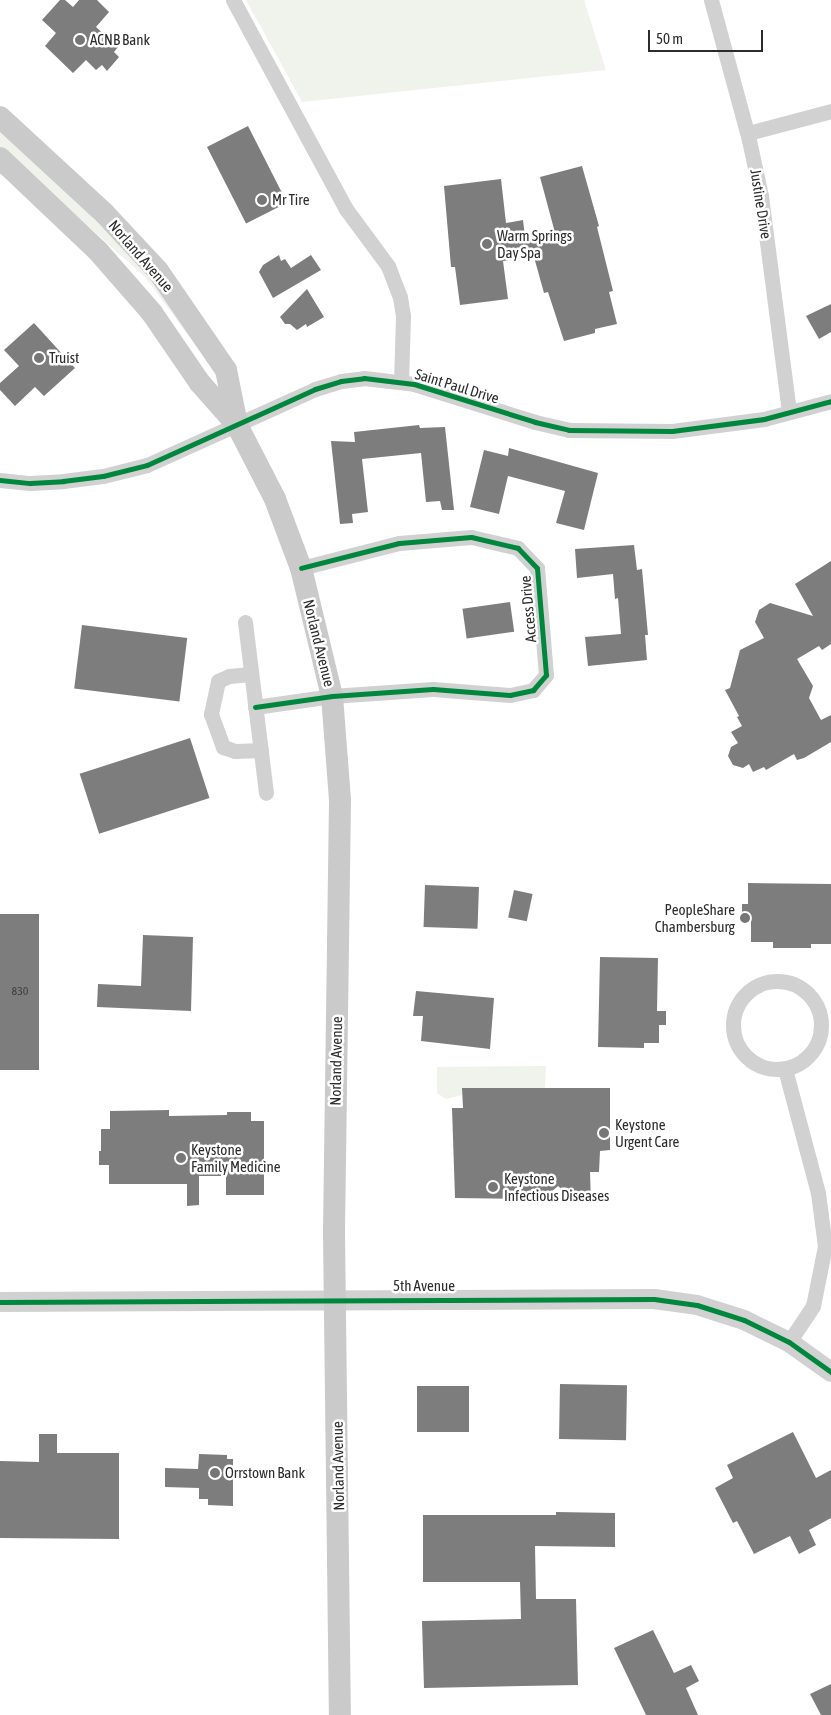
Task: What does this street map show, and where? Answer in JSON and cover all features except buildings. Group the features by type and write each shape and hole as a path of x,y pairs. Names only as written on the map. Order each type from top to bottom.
{"main road":[{"name":"Norland Avenue","path":"0,117 104,213 158,271 226,370 237,425"},
{"name":"Norland Avenue","path":"0,158 98,251 152,313 200,383 237,425 275,499 301,568 332,696 340,801 335,1214 340,1715"}],"street":[{"path":"233,0 346,209 388,266 400,297 403,316 401,382"},
{"name":"Justine Drive","path":"711,0 748,133 761,196 789,412"},
{"path":"748,133 831,111"},
{"name":"Saint Paul Drive","path":"0,480 48,482 103,476 147,465 315,389 341,381 364,378 414,384 535,422 569,430 672,431 764,419 831,400"},
{"name":"Access Drive","path":"256,707 332,696 434,689 510,695 532,690 546,674 537,568 518,548 470,537 400,543 301,568"},
{"path":"245,622 266,793"},
{"path":"251,674 229,676 218,681 211,714 223,747 235,751 261,750"},
{"path":"768,980 783,980 796,984 808,993 819,1009 821,1032 817,1045 809,1056 798,1064 785,1069 771,1069 752,1062 738,1047 733,1034 732,1020 735,1006 754,985 768,980"},
{"path":"785,1069 818,1193 825,1246 813,1306 789,1342"},
{"name":"5th Avenue","path":"0,1302 336,1298 654,1299 697,1305 762,1327 789,1342 831,1372"}],"shaded area":[{"path":"246,0 584,0 606,70 302,102"},
{"path":"0,131 91,216 146,272 208,362 145,277 0,147"},
{"path":"546,1066 545,1088 462,1088 462,1095 446,1099 437,1093 437,1067"}],"cycle path":[{"path":"0,480 30,483 63,481 103,476 147,465 315,389 341,381 364,378 414,384 535,422 569,430 672,431 764,419 831,401"},
{"path":"255,707 332,696 433,689 510,695 533,690 546,675 537,568 518,548 471,537 399,543 301,568"},
{"path":"0,1302 654,1299 697,1305 744,1320 789,1342 831,1372"}],"place":[{"name":"ACNB Bank","path":"80,40"},
{"name":"Mr Tire","path":"262,200"},
{"name":"Warm Springs Day Spa","path":"487,244"},
{"name":"Truist","path":"39,358"},
{"name":"PeopleShare Chambersburg","path":"745,918"},
{"name":"Keystone Urgent Care","path":"604,1133"},
{"name":"Keystone Family Medicine","path":"181,1158"},
{"name":"Keystone Infectious Diseases","path":"493,1187"},
{"name":"Orrstown Bank","path":"215,1473"}]}
